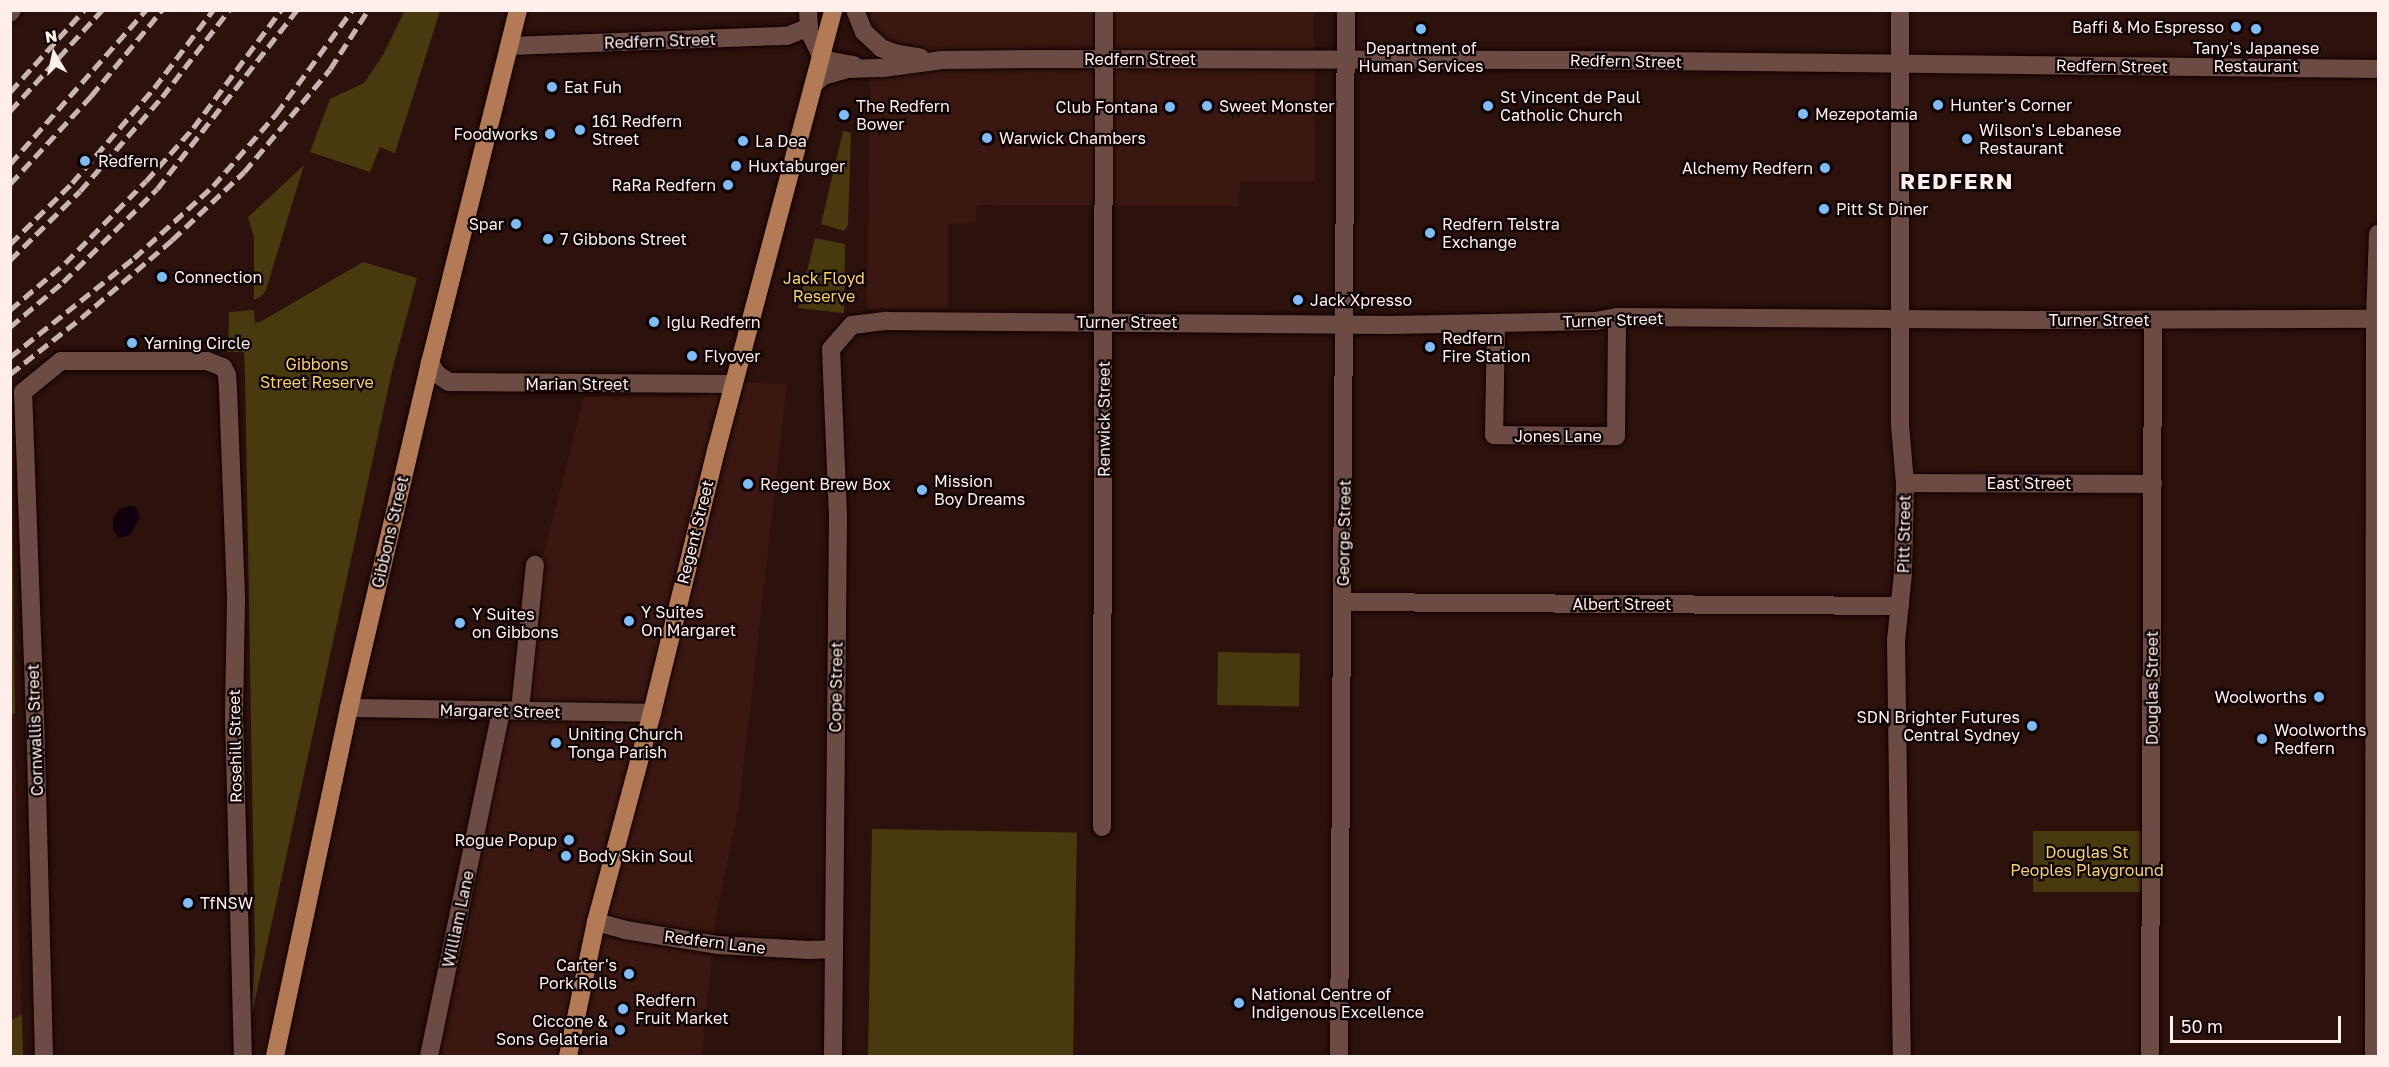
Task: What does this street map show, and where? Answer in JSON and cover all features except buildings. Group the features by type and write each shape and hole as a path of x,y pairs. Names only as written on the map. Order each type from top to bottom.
{"main road":[{"name":"Gibbons Street","path":"275,1056 349,708 430,363 518,10"},
{"name":"Regent Street","path":"568,1056 596,922 652,713 733,384 833,10"}],"street":[{"path":"855,10 864,32 881,48 905,56 942,60"},
{"name":"Renwick Street","path":"1102,826 1104,10"},
{"name":"George Street","path":"1339,1056 1346,10"},
{"name":"Pitt Street","path":"1900,10 1900,425 1905,483 1900,606 1896,641 1902,1056"},
{"name":"Redfern Street","path":"510,46 787,36 808,19"},
{"path":"808,19 822,56"},
{"name":"Redfern Street","path":"822,56 831,61 875,68"},
{"name":"Redfern Street","path":"814,84 823,76 836,72 942,60 1901,63 2379,69"},
{"path":"2374,1056 2375,319 2379,234"},
{"name":"Turner Street","path":"852,325 887,321 1496,323 1596,321 1617,317 2375,319"},
{"name":"Jones Lane","path":"1496,323 1494,435 1616,436 1617,317"},
{"name":"Douglas Street","path":"2150,1056 2153,320"},
{"name":"Cope Street","path":"833,1056 838,516 831,349 852,325"},
{"name":"Rosehill Street","path":"23,404 23,392 62,362 216,362 223,367 227,375 236,603 234,717 243,1056"},
{"name":"Marian Street","path":"430,363 437,374 449,382 733,384"},
{"name":"Cornwallis Street","path":"23,404 36,729 44,1056"},
{"name":"East Street","path":"1905,483 2153,484"},
{"path":"520,700 535,565"},
{"name":"Albert Street","path":"1343,602 1900,606"},
{"name":"Margaret Street","path":"349,708 652,713"},
{"name":"William Lane","path":"429,1056 501,711"},
{"name":"Redfern Lane","path":"596,922 625,930 719,945 808,950 834,949"}],"shaded area":[{"path":"871,11 1314,11 1315,181 1240,181 1239,206 977,205 976,223 948,224 948,308 867,309"},
{"path":"726,382 787,384 739,806 715,922 702,1056 429,1056 509,722 532,689 537,579 584,397 701,397"},
{"path":"10,408 18,907 23,1056 10,1056"},
{"path":"129,506 136,507 140,517 130,535 119,538 113,530 113,518 120,509"}],"green space":[{"path":"405,10 440,11 395,153 380,147 370,172 310,152 330,99 364,83 383,55"},
{"name":"Jack Floyd Reserve","path":"843,131 851,133 848,225 844,231 821,224"},
{"path":"304,165 266,290 262,296 254,300 254,237 248,217"},
{"name":"Jack Floyd Reserve","path":"815,238 845,244 844,313 798,308"},
{"name":"Gibbons Street Reserve","path":"363,262 417,278 392,371 251,1018 255,953 245,375 244,352 228,352 229,312 254,310 255,323 262,321"},
{"path":"12,491 15,714 10,714"},
{"path":"1218,652 1300,653 1299,706 1217,705"},
{"path":"872,829 1077,833 1073,1056 868,1056"},
{"name":"Douglas St Peoples Playground","path":"2033,831 2141,831 2141,892 2033,892"},
{"path":"22,1014 23,1056 11,1056 11,1021"}],"railway":[{"path":"10,92 84,10"},
{"path":"10,111 102,10"},
{"path":"10,164 146,10"},
{"path":"10,184 91,96 162,10"},
{"path":"10,244 72,183 154,88 213,10"},
{"path":"10,260 80,191 162,97 229,10"},
{"path":"10,310 65,263 146,181 193,128 281,10"},
{"path":"10,327 63,282 157,189 297,10"},
{"path":"10,357 134,258 213,186 276,114 352,10"},
{"path":"10,374 81,318 172,240 244,172 330,69 368,10"}],"place":[{"name":"Baffi & Mo Espresso","path":"2236,27"},
{"name":"Department of Human Services","path":"1421,29"},
{"name":"Tany's Japanese Restaurant","path":"2256,29"},
{"name":"Eat Fuh","path":"552,87"},
{"name":"Hunter's Corner","path":"1938,105"},
{"name":"Sweet Monster","path":"1207,106"},
{"name":"St Vincent de Paul Catholic Church","path":"1488,106"},
{"name":"Club Fontana","path":"1170,107"},
{"name":"Mezepotamia","path":"1803,114"},
{"name":"The Redfern Bower","path":"844,115"},
{"name":"161 Redfern Street","path":"580,130"},
{"name":"Foodworks","path":"550,134"},
{"name":"Warwick Chambers","path":"987,138"},
{"name":"Wilson's Lebanese Restaurant","path":"1967,139"},
{"name":"La Dea","path":"743,141"},
{"name":"Redfern","path":"85,161"},
{"name":"Huxtaburger","path":"736,166"},
{"name":"Alchemy Redfern","path":"1825,168"},
{"name":"RaRa Redfern","path":"728,185"},
{"name":"Pitt St Diner","path":"1824,209"},
{"name":"Spar","path":"516,224"},
{"name":"Redfern Telstra Exchange","path":"1430,233"},
{"name":"7 Gibbons Street","path":"548,239"},
{"name":"Connection","path":"162,277"},
{"name":"Jack Xpresso","path":"1298,300"},
{"name":"Iglu Redfern","path":"654,322"},
{"name":"Yarning Circle","path":"132,343"},
{"name":"Redfern Fire Station","path":"1430,347"},
{"name":"Flyover","path":"692,356"},
{"name":"Regent Brew Box","path":"748,484"},
{"name":"Mission Boy Dreams","path":"922,490"},
{"name":"Y Suites On Margaret","path":"629,621"},
{"name":"Y Suites on Gibbons","path":"460,623"},
{"name":"Woolworths","path":"2319,697"},
{"name":"SDN Brighter Futures Central Sydney","path":"2032,726"},
{"name":"Woolworths Redfern","path":"2262,739"},
{"name":"Uniting Church Tonga Parish","path":"556,743"},
{"name":"Rogue Popup","path":"569,840"},
{"name":"Body Skin Soul","path":"566,856"},
{"name":"TfNSW","path":"188,903"},
{"name":"Carter's Pork Rolls","path":"629,974"},
{"name":"National Centre of Indigenous Excellence","path":"1239,1003"},
{"name":"Redfern Fruit Market","path":"623,1009"},
{"name":"Ciccone & Sons Gelateria","path":"620,1030"}],"district":[{"name":"REDFERN","path":"1957,181"}]}
